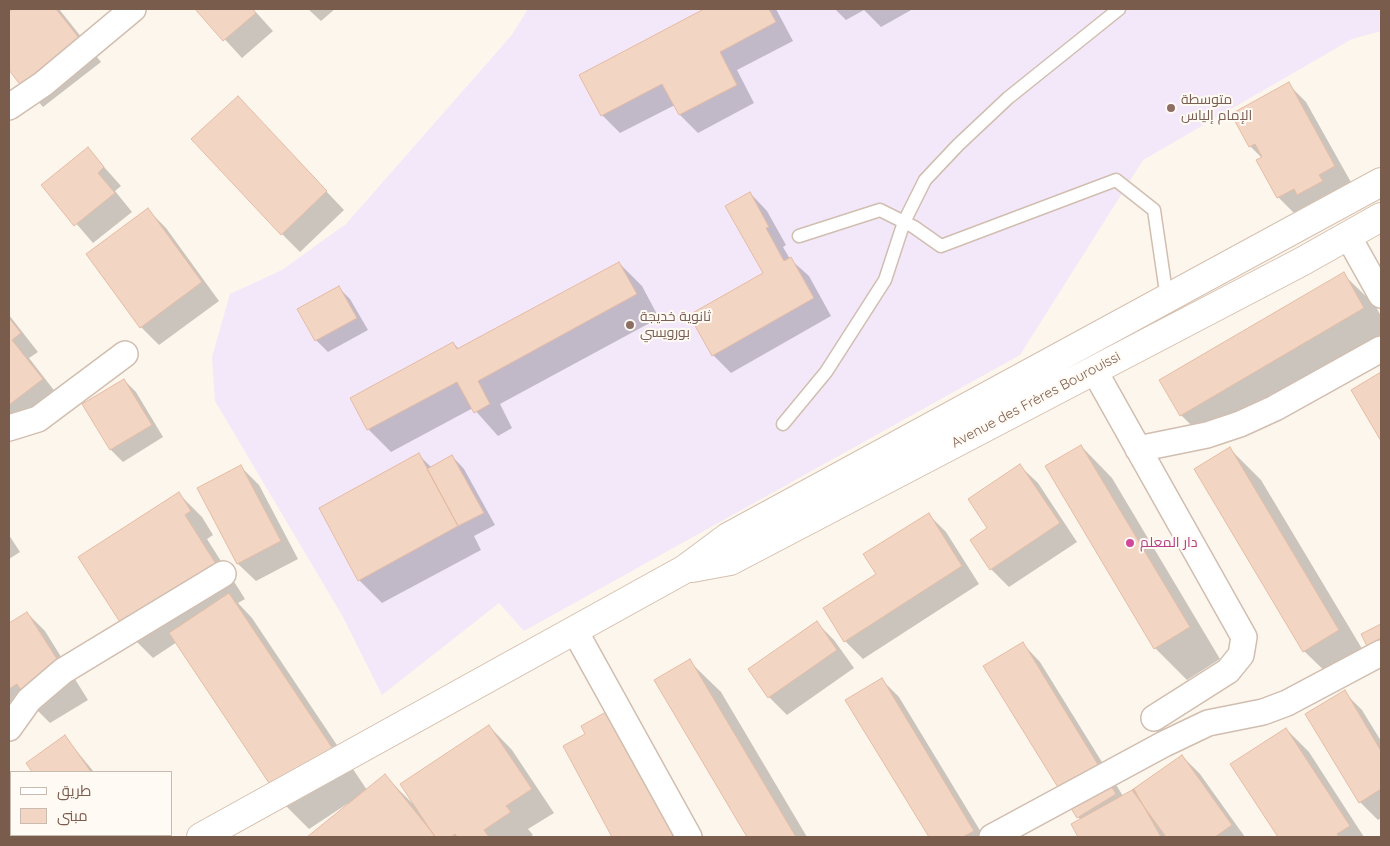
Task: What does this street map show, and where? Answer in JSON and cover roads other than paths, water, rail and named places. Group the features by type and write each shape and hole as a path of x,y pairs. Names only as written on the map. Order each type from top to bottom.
{"main road":[{"path":"200,837 685,569 728,537 1381,182"},
{"name":"Avenue des Frères Bourouissi","path":"685,569 730,560 1381,218"}],"street":[{"path":"9,107 43,84 133,9"},
{"path":"1348,236 1381,295"},
{"path":"1138,448 1206,435 1240,424 1275,408 1381,349"},
{"path":"9,428 38,419 125,354"},
{"path":"1094,370 1244,637 1242,655 1228,671 1154,718"},
{"path":"9,728 29,700 63,671 223,574"},
{"path":"574,631 689,837"},
{"path":"1002,835 1173,740 1208,723 1263,712 1288,703 1381,653"}],"lane":[{"path":"783,424 826,372 885,280 904,222 925,180 958,145 1008,98 1120,9"},
{"path":"799,236 880,210 904,222 941,246 1116,180 1154,210 1167,298"}],"place":[{"name":"متوسطة الإمام إلياس","path":"1171,108"},
{"name":"ثانوية خديجة بورويسي","path":"630,325"},
{"name":"دار المعلم","path":"1130,543"}]}
